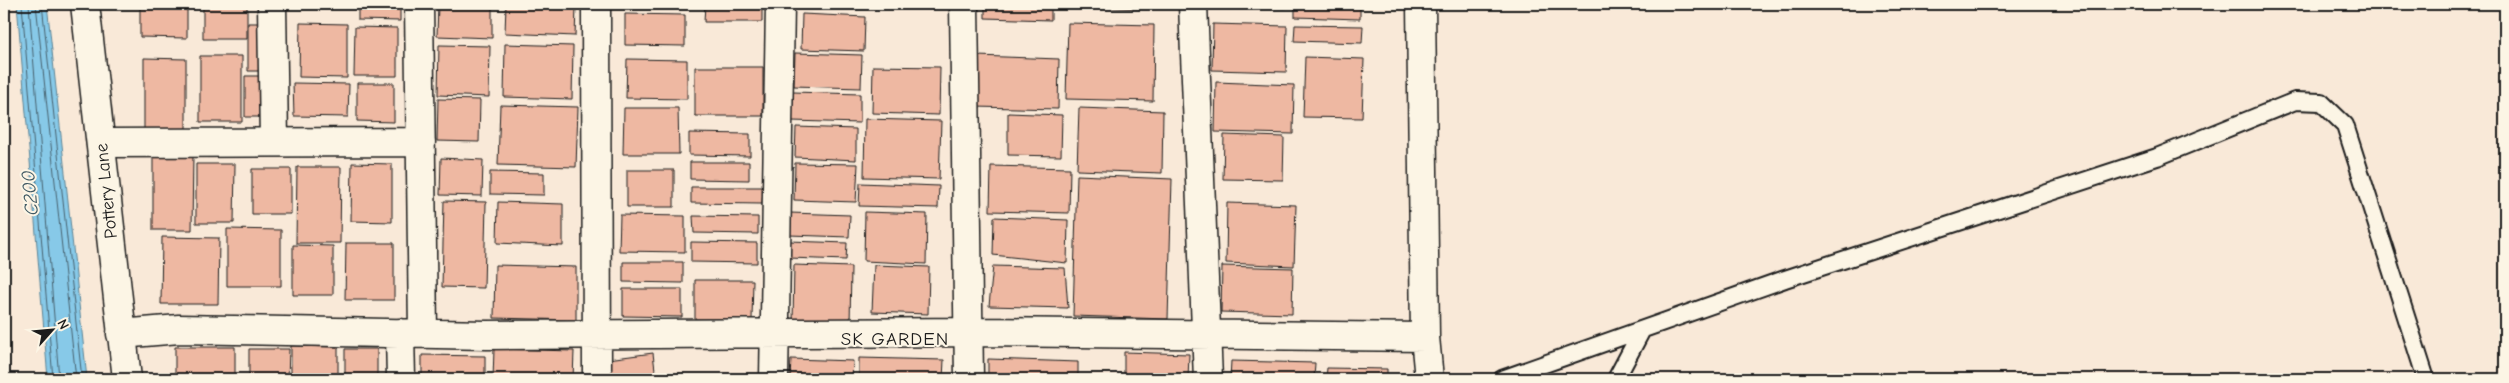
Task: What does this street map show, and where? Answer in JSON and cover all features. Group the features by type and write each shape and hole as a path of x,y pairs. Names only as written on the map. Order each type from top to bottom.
{"street":[{"name":"Pottery Lane","path":"85,4 127,379"},
{"path":"272,4 274,142"},
{"path":"401,379 411,333 421,142 419,4"},
{"path":"596,4 597,379"},
{"path":"774,379 780,4"},
{"path":"964,4 969,379"},
{"path":"1193,4 1208,379"},
{"path":"1421,4 1425,337 1429,379"},
{"path":"101,143 421,142"},
{"path":"122,334 179,329 411,333 968,332 1425,337"}],"lane":[{"path":"1502,379 1785,279 2157,157 2295,100 2321,102 2345,125 2426,379"},
{"path":"1616,379 1642,330"}],"water":[{"path":"17,4 47,4 87,379 48,379"}],"building":[{"path":"140,4 187,4 187,38 140,37"},
{"path":"203,4 247,4 247,39 203,39"},
{"path":"306,4 347,4 347,8 306,8"},
{"path":"358,4 400,4 400,21 358,20"},
{"path":"438,4 492,5 492,38 437,36"},
{"path":"705,4 762,4 762,22 704,22"},
{"path":"985,4 1051,4 1051,20 985,18"},
{"path":"1058,4 1148,4 1148,9 1058,6"},
{"path":"1209,4 1286,4 1286,8 1209,6"},
{"path":"1295,4 1360,4 1360,19 1295,17"},
{"path":"506,5 576,7 575,36 505,33"},
{"path":"625,14 685,15 685,46 625,45"},
{"path":"802,14 865,17 864,51 801,49"},
{"path":"248,23 268,23 268,71 248,71"},
{"path":"300,23 347,24 347,78 299,77"},
{"path":"1068,23 1154,25 1153,101 1066,99"},
{"path":"1213,24 1287,26 1286,72 1212,70"},
{"path":"1295,25 1363,26 1362,43 1294,41"},
{"path":"355,27 397,28 397,76 354,76"},
{"path":"505,44 573,46 572,99 504,97"},
{"path":"439,45 490,46 489,97 438,95"},
{"path":"795,53 862,55 861,88 794,86"},
{"path":"200,56 242,56 242,122 200,122"},
{"path":"977,56 1059,59 1058,109 976,107"},
{"path":"1305,57 1364,59 1362,118 1303,117"},
{"path":"144,58 186,59 186,131 144,130"},
{"path":"627,59 687,60 687,99 626,98"},
{"path":"873,66 940,67 939,115 872,113"},
{"path":"695,67 763,67 763,116 695,116"},
{"path":"245,76 270,76 271,117 245,117"},
{"path":"1216,82 1294,85 1293,134 1215,132"},
{"path":"293,83 349,84 348,117 294,116"},
{"path":"357,83 394,83 394,122 357,121"},
{"path":"793,92 860,94 860,123 792,121"},
{"path":"438,99 480,100 479,142 437,141"},
{"path":"500,105 578,107 576,167 498,165"},
{"path":"624,108 678,108 679,154 623,154"},
{"path":"1079,108 1163,111 1162,173 1077,170"},
{"path":"1008,113 1062,115 1061,156 1008,155"},
{"path":"865,119 941,121 939,179 864,177"},
{"path":"796,127 856,129 856,160 795,157"},
{"path":"689,133 750,134 750,156 689,155"},
{"path":"1224,135 1284,137 1283,180 1223,179"},
{"path":"153,154 193,154 192,230 153,230"},
{"path":"441,158 483,160 482,196 440,195"},
{"path":"690,162 749,162 749,180 690,179"},
{"path":"352,163 392,164 392,222 351,221"},
{"path":"795,163 858,164 856,202 794,200"},
{"path":"196,164 235,164 234,223 196,223"},
{"path":"991,166 1070,168 1069,213 990,211"},
{"path":"297,167 341,167 340,243 296,243"},
{"path":"252,169 291,169 291,214 252,214"},
{"path":"627,170 674,170 674,207 627,207"},
{"path":"490,172 544,173 544,195 490,194"},
{"path":"1077,175 1172,179 1168,319 1073,316"},
{"path":"860,183 939,186 938,208 859,206"},
{"path":"691,187 763,187 762,204 691,203"},
{"path":"444,201 486,202 484,288 442,287"},
{"path":"498,202 563,204 563,246 497,243"},
{"path":"1227,203 1296,205 1294,266 1226,263"},
{"path":"865,212 927,214 926,264 864,261"},
{"path":"790,213 850,215 849,237 789,235"},
{"path":"620,215 685,216 685,252 619,251"},
{"path":"693,216 758,217 758,234 694,233"},
{"path":"994,217 1068,220 1067,263 993,255"},
{"path":"227,229 281,230 281,286 227,286"},
{"path":"162,237 219,238 218,304 161,304"},
{"path":"789,241 847,243 846,260 789,258"},
{"path":"691,242 757,243 757,263 691,262"},
{"path":"346,243 394,243 394,300 345,300"},
{"path":"293,245 333,246 333,295 293,295"},
{"path":"623,262 683,262 683,283 623,282"},
{"path":"495,265 576,267 576,320 494,318"},
{"path":"794,265 851,267 850,325 793,323"},
{"path":"874,265 929,267 928,314 872,312"},
{"path":"993,266 1065,268 1068,308 989,306"},
{"path":"1222,266 1293,268 1292,314 1221,312"},
{"path":"695,280 753,280 752,319 695,319"},
{"path":"623,289 682,289 682,317 623,316"},
{"path":"291,346 338,347 338,379 291,379"},
{"path":"175,347 235,347 235,379 175,379"},
{"path":"249,349 289,349 288,379 249,379"},
{"path":"345,349 377,349 377,379 345,379"},
{"path":"494,349 574,351 573,379 493,379"},
{"path":"1124,352 1189,354 1188,379 1124,379"},
{"path":"653,353 656,379 610,379 608,359"},
{"path":"422,355 485,356 485,379 422,379"},
{"path":"859,358 944,360 943,379 859,379"},
{"path":"791,359 853,361 852,379 790,379"},
{"path":"988,359 1078,362 1078,379 988,379"},
{"path":"1231,361 1315,363 1314,379 1230,379"},
{"path":"1327,368 1387,369 1387,379 1326,379"}],"district":[{"name":"SK GARDEN","path":"895,338"}],"water label":[{"name":"C200","path":"29,193"}]}
